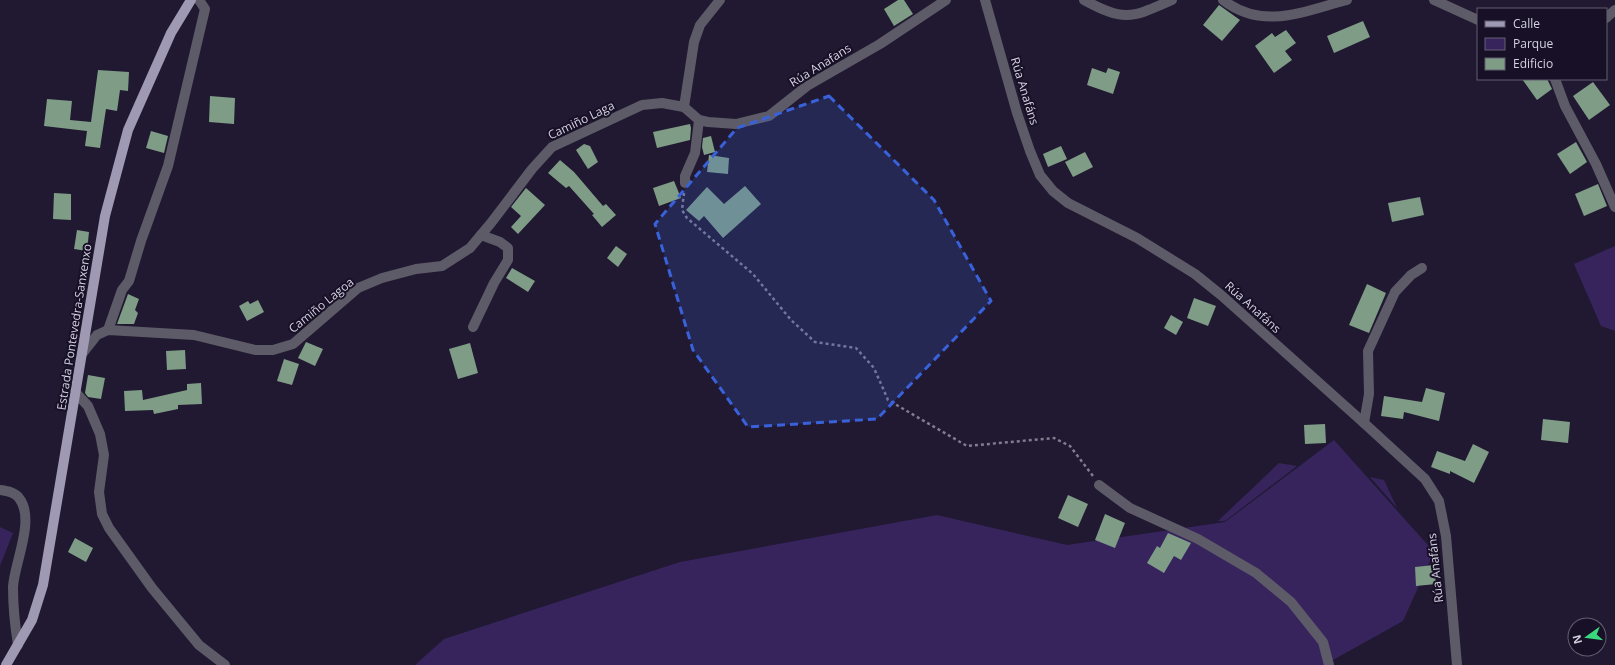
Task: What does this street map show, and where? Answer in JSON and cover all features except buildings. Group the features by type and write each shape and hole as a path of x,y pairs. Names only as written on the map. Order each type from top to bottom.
{"main road":[{"name":"Estrada Pontevedra-Sanxenxo","path":"6,665 32,620 43,585 105,216 128,130 171,33 191,0"}],"street":[{"path":"82,354 97,335 108,330 122,290 129,281 168,166 205,9 199,0"},
{"path":"685,183 686,176 695,153 699,120 684,107 694,42 700,25 720,0"},
{"name":"Rúa Anafans","path":"699,120 736,124 762,119 769,116 807,86 880,44 946,0"},
{"name":"Rúa Anafáns","path":"985,0 1017,113 1030,151 1040,175 1053,191 1068,203 1137,238 1195,274 1221,295 1425,479 1439,501 1446,536 1457,665"},
{"path":"1084,0 1102,10 1123,16 1140,14 1172,0"},
{"path":"1223,0 1232,7 1252,15 1283,17 1347,0"},
{"path":"1434,0 1477,20"},
{"path":"1607,17 1615,10"},
{"path":"1555,80 1565,106 1596,164 1615,207"},
{"name":"Camiño Laga","path":"481,235 532,169 552,147 642,105 662,103 684,107"},
{"path":"473,327 494,283 508,260 508,248 500,242 481,235"},
{"name":"Camiño Lagoa","path":"108,330 194,335 254,350 273,350 293,344 358,288 382,278 416,269 442,266 470,248 481,235"},
{"path":"1364,423 1369,394 1368,351 1395,292 1412,274 1422,268"},
{"path":"76,393 88,406 100,434 104,455 99,492 102,514 110,528 152,588 194,640 224,665"},
{"path":"1099,485 1130,508 1198,539 1256,573 1291,602 1323,642 1329,665"},
{"path":"0,490 10,492 19,497 24,509 26,528 13,586 14,619 18,645"}],"path":[{"path":"685,183 682,210 688,218 753,274 790,320 815,342 856,348 874,368 888,400 967,446 1054,438 1070,446 1085,463 1099,485"}],"highlighted area":[{"path":"829,96 934,200 991,301 877,419 748,427 693,350 655,224 737,128"}],"green space":[{"path":"1615,246 1615,331 1601,326 1574,264"},
{"path":"1334,440 1434,552 1403,621 1324,665 415,665 444,639 680,562 937,515 1067,545 1225,522"},
{"path":"1279,463 1297,466 1225,521 1218,521"},
{"path":"1370,477 1384,480 1397,508"},
{"path":"0,527 13,533 0,566"}]}
